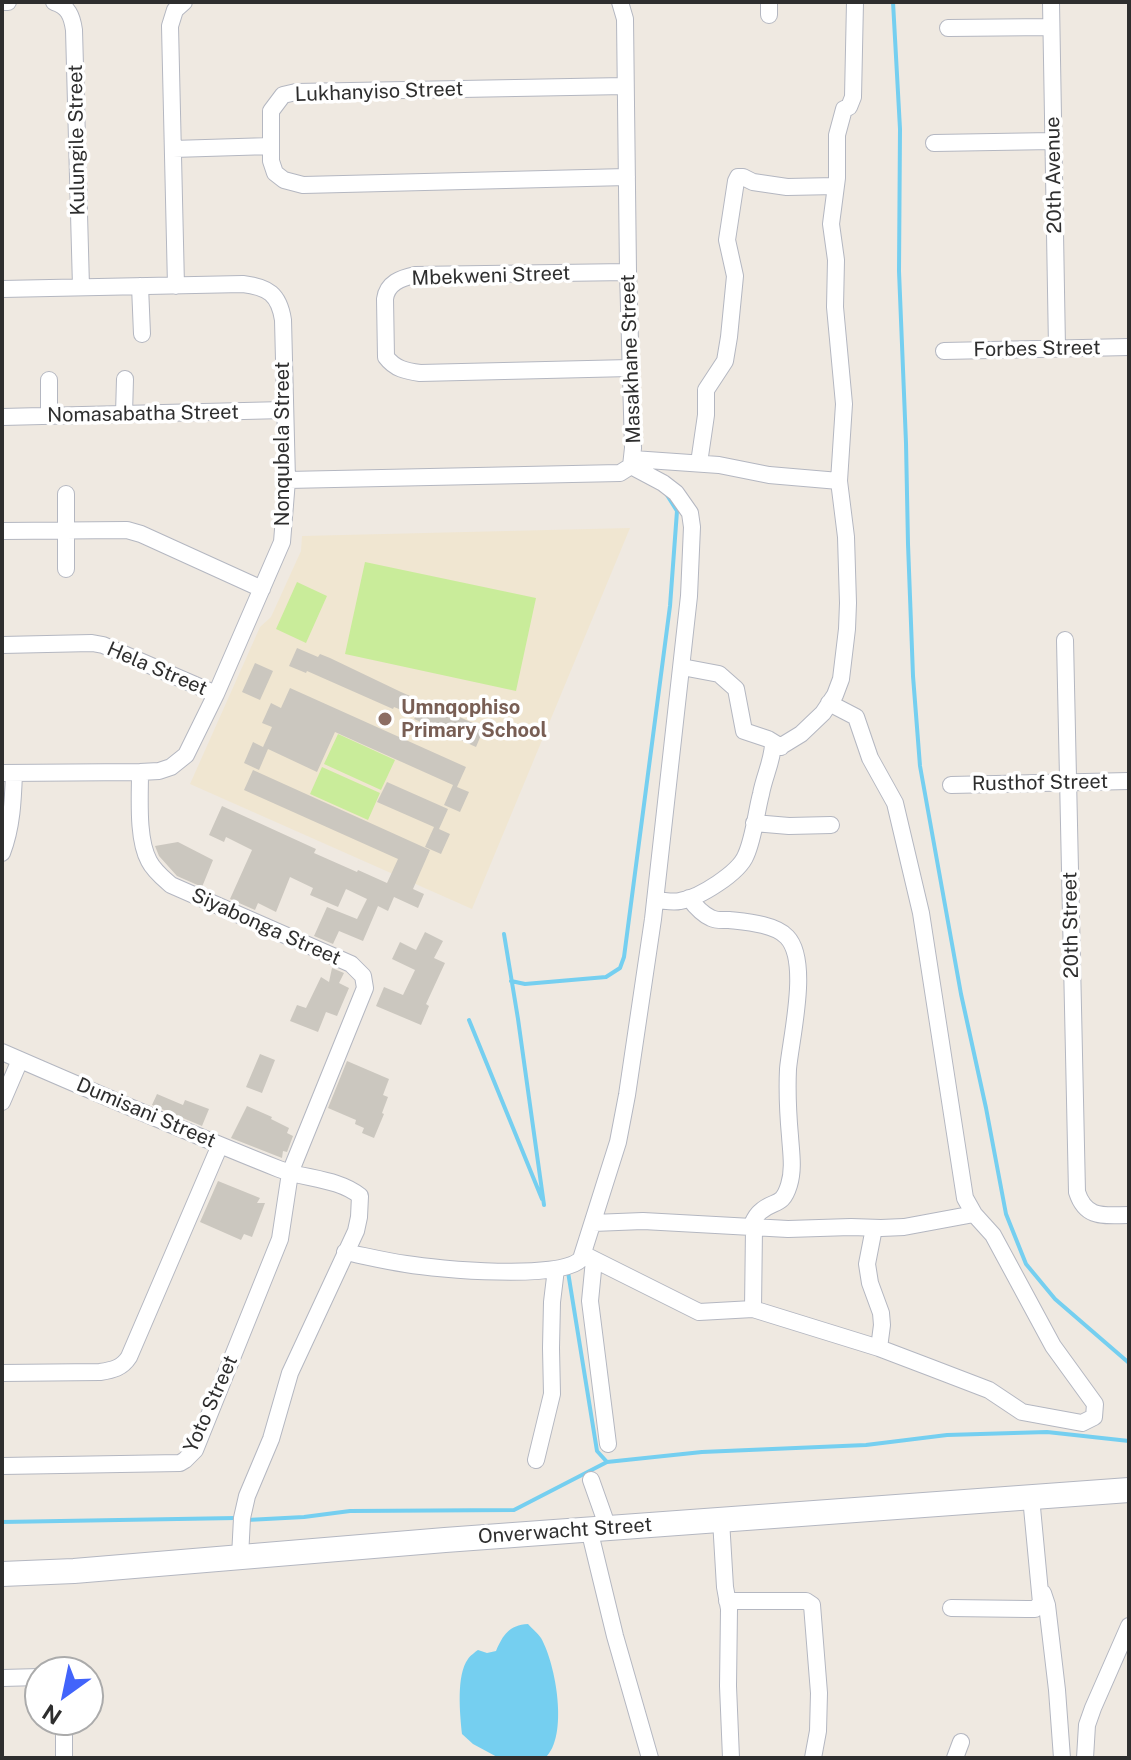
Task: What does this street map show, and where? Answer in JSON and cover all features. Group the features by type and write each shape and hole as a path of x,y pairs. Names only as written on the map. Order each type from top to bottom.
{"street":[{"path":"2,2 8,2"},
{"name":"Kulungile Street","path":"54,2 66,8 74,30 81,287"},
{"path":"176,286 170,26 175,10 184,2"},
{"name":"Masakhane Street","path":"287,480 620,473 632,462 625,19 620,2"},
{"path":"655,900 681,901 689,898 717,884 742,863 748,851 764,778 773,756 773,745 783,745 801,734 823,713 841,679 848,603 846,537 839,481 844,404 831,224 836,186 837,135 844,109 849,107 853,97 855,2"},
{"name":"20th Avenue","path":"1051,2 1057,348"},
{"path":"948,28 1051,27"},
{"name":"Lukhanyiso Street","path":"625,86 296,92 283,95 271,111 271,161 275,173 284,180 303,185 627,177"},
{"path":"934,143 1053,141"},
{"path":"173,149 271,146"},
{"path":"699,463 706,390 725,361 729,337 735,276 727,240 736,181 741,177 787,187 836,186"},
{"name":"Mbekweni Street","path":"628,272 415,275 395,282 385,299 386,357 391,364 420,373 630,368"},
{"name":"Nonqubela Street","path":"2,289 243,284 264,288 273,295 283,320 287,480 282,542 186,755 171,767 159,771 8,773"},
{"path":"140,286 142,334"},
{"name":"Forbes Street","path":"944,351 1129,347"},
{"path":"124,414 125,379"},
{"path":"49,380 49,416"},
{"name":"Nomasabatha Street","path":"2,417 284,410"},
{"path":"632,462 699,463 769,475 839,481"},
{"path":"608,1444 590,1301 588,1257 593,1223 618,1142 627,1095 655,900 682,667 692,527 690,513 676,493 632,462"},
{"path":"66,494 66,569"},
{"path":"2,531 118,529 135,532 262,589"},
{"name":"20th Street","path":"1065,640 1077,1192 1085,1208 1100,1215 1129,1215"},
{"name":"Hela Street","path":"2,645 103,645 216,694"},
{"path":"682,667 719,674 736,689 744,731 779,746"},
{"path":"588,1257 699,1312 753,1309 879,1348 989,1390 1022,1412 1082,1423 1094,1417 1095,1404 1053,1346 993,1235 974,1214 965,1198 921,913 895,803 870,758 856,717 829,703"},
{"name":"Siyabonga Street","path":"140,772 142,842 150,864 171,885 351,964 363,976 364,995 290,1173"},
{"path":"2,853 10,824 8,773"},
{"name":"Rusthof Street","path":"951,785 1129,781"},
{"path":"754,823 831,825"},
{"path":"689,898 699,910 712,918 751,923 783,933 789,939 796,959 796,1010 788,1069 791,1180 782,1200 759,1213 752,1228 753,1309"},
{"name":"Dumisani Street","path":"2,1052 290,1173 349,1189 360,1196 359,1217 356,1231 345,1252"},
{"path":"2,1102 20,1060"},
{"path":"2,1373 100,1372 124,1364 220,1145"},
{"name":"Yoto Street","path":"2,1466 180,1463 190,1456 280,1239 290,1173"},
{"path":"593,1223 643,1221 752,1228 874,1228 904,1227 974,1214"},
{"path":"874,1228 867,1264 881,1313 879,1348"},
{"path":"240,1557 242,1518 250,1487 271,1439 293,1366 345,1252 457,1270 534,1272 577,1264 588,1257"},
{"path":"536,1460 552,1394 552,1302 556,1269"},
{"path":"591,1480 615,1636 650,1758"},
{"name":"Onverwacht Street","path":"2,1574 1129,1490"},
{"path":"951,1608 1035,1609 1041,1603 1031,1497"},
{"path":"721,1520 727,1601 731,1758"},
{"path":"1041,1587 1047,1605 1062,1758"},
{"path":"727,1601 806,1601 812,1605 819,1693 818,1731 813,1758"},
{"path":"1085,1758 1087,1725 1129,1626"},
{"path":"2,1678 24,1677"},
{"path":"64,1736 64,1758"}],"shaded area":[{"name":"Umnqophiso Primary School","path":"630,528 472,909 190,784 260,627 271,617 301,551 302,536"}],"green space":[{"path":"365,562 536,598 516,691 345,654"},
{"path":"297,582 327,596 306,643 276,629"},
{"path":"338,734 395,760 381,790 324,764"},
{"path":"322,767 380,793 368,820 310,794"}],"water":[{"path":"528,1624 541,1638 551,1665 558,1700 557,1734 545,1758 499,1758 473,1744 462,1734 462,1675 464,1666 475,1652 496,1651 508,1632 516,1626"}],"building":[{"path":"297,648 318,657 320,654 330,658 484,728 476,747 414,719 416,716 289,666"},
{"path":"255,663 273,671 260,700 242,692"},
{"path":"290,688 466,767 457,787 469,792 460,812 444,805 453,785 335,732 317,772 268,749 259,770 244,763 253,742 263,747 272,727 262,723 271,703 281,708"},
{"path":"253,770 430,850 413,889 424,894 418,908 394,897 388,911 378,906 363,941 339,931 333,944 314,936 327,907 357,919 367,899 346,889 338,907 310,895 313,888 290,877 276,912 258,903 255,910 230,899 252,850 226,837 224,842 209,835 222,806 316,849 314,853 387,883 398,859 244,790"},
{"path":"387,782 448,809 439,829 450,834 441,854 425,847 434,827 377,802"},
{"path":"178,842 213,860 202,887 177,876 159,856 155,846"},
{"path":"425,932 443,941 434,958 445,963 426,1004 429,1006 421,1025 376,1006 384,987 403,995 415,970 392,959 400,942 416,950"},
{"path":"332,968 344,973 339,983 349,988 337,1016 326,1012 318,1032 290,1021 297,1005 306,1008 321,977 329,982"},
{"path":"260,1054 275,1060 262,1093 246,1087"},
{"path":"347,1061 389,1079 383,1095 388,1097 384,1114 374,1138 362,1133 364,1128 355,1124 356,1120 328,1108"},
{"path":"157,1094 183,1105 185,1100 209,1109 202,1126 152,1105"},
{"path":"247,1106 289,1128 287,1133 293,1136 282,1158 231,1138"},
{"path":"218,1181 260,1198 257,1203 265,1203 252,1237 244,1234 241,1240 200,1222"}],"waterway":[{"path":"893,2 900,129 899,271 908,544 920,766 961,994 1006,1214 1026,1264 1055,1299 1129,1363"},
{"path":"511,981 525,984 606,977 620,968 624,957 670,606 677,511 667,495"},
{"path":"504,934 544,1205"},
{"path":"469,1020 542,1199"},
{"path":"568,1272 597,1451 607,1462 702,1452 866,1445 947,1435 1047,1432 1129,1441"},
{"path":"247,1520 350,1511 514,1510 607,1462"},
{"path":"2,1522 236,1518"}],"place":[{"name":"Umnqophiso Primary School","path":"385,719"}]}
